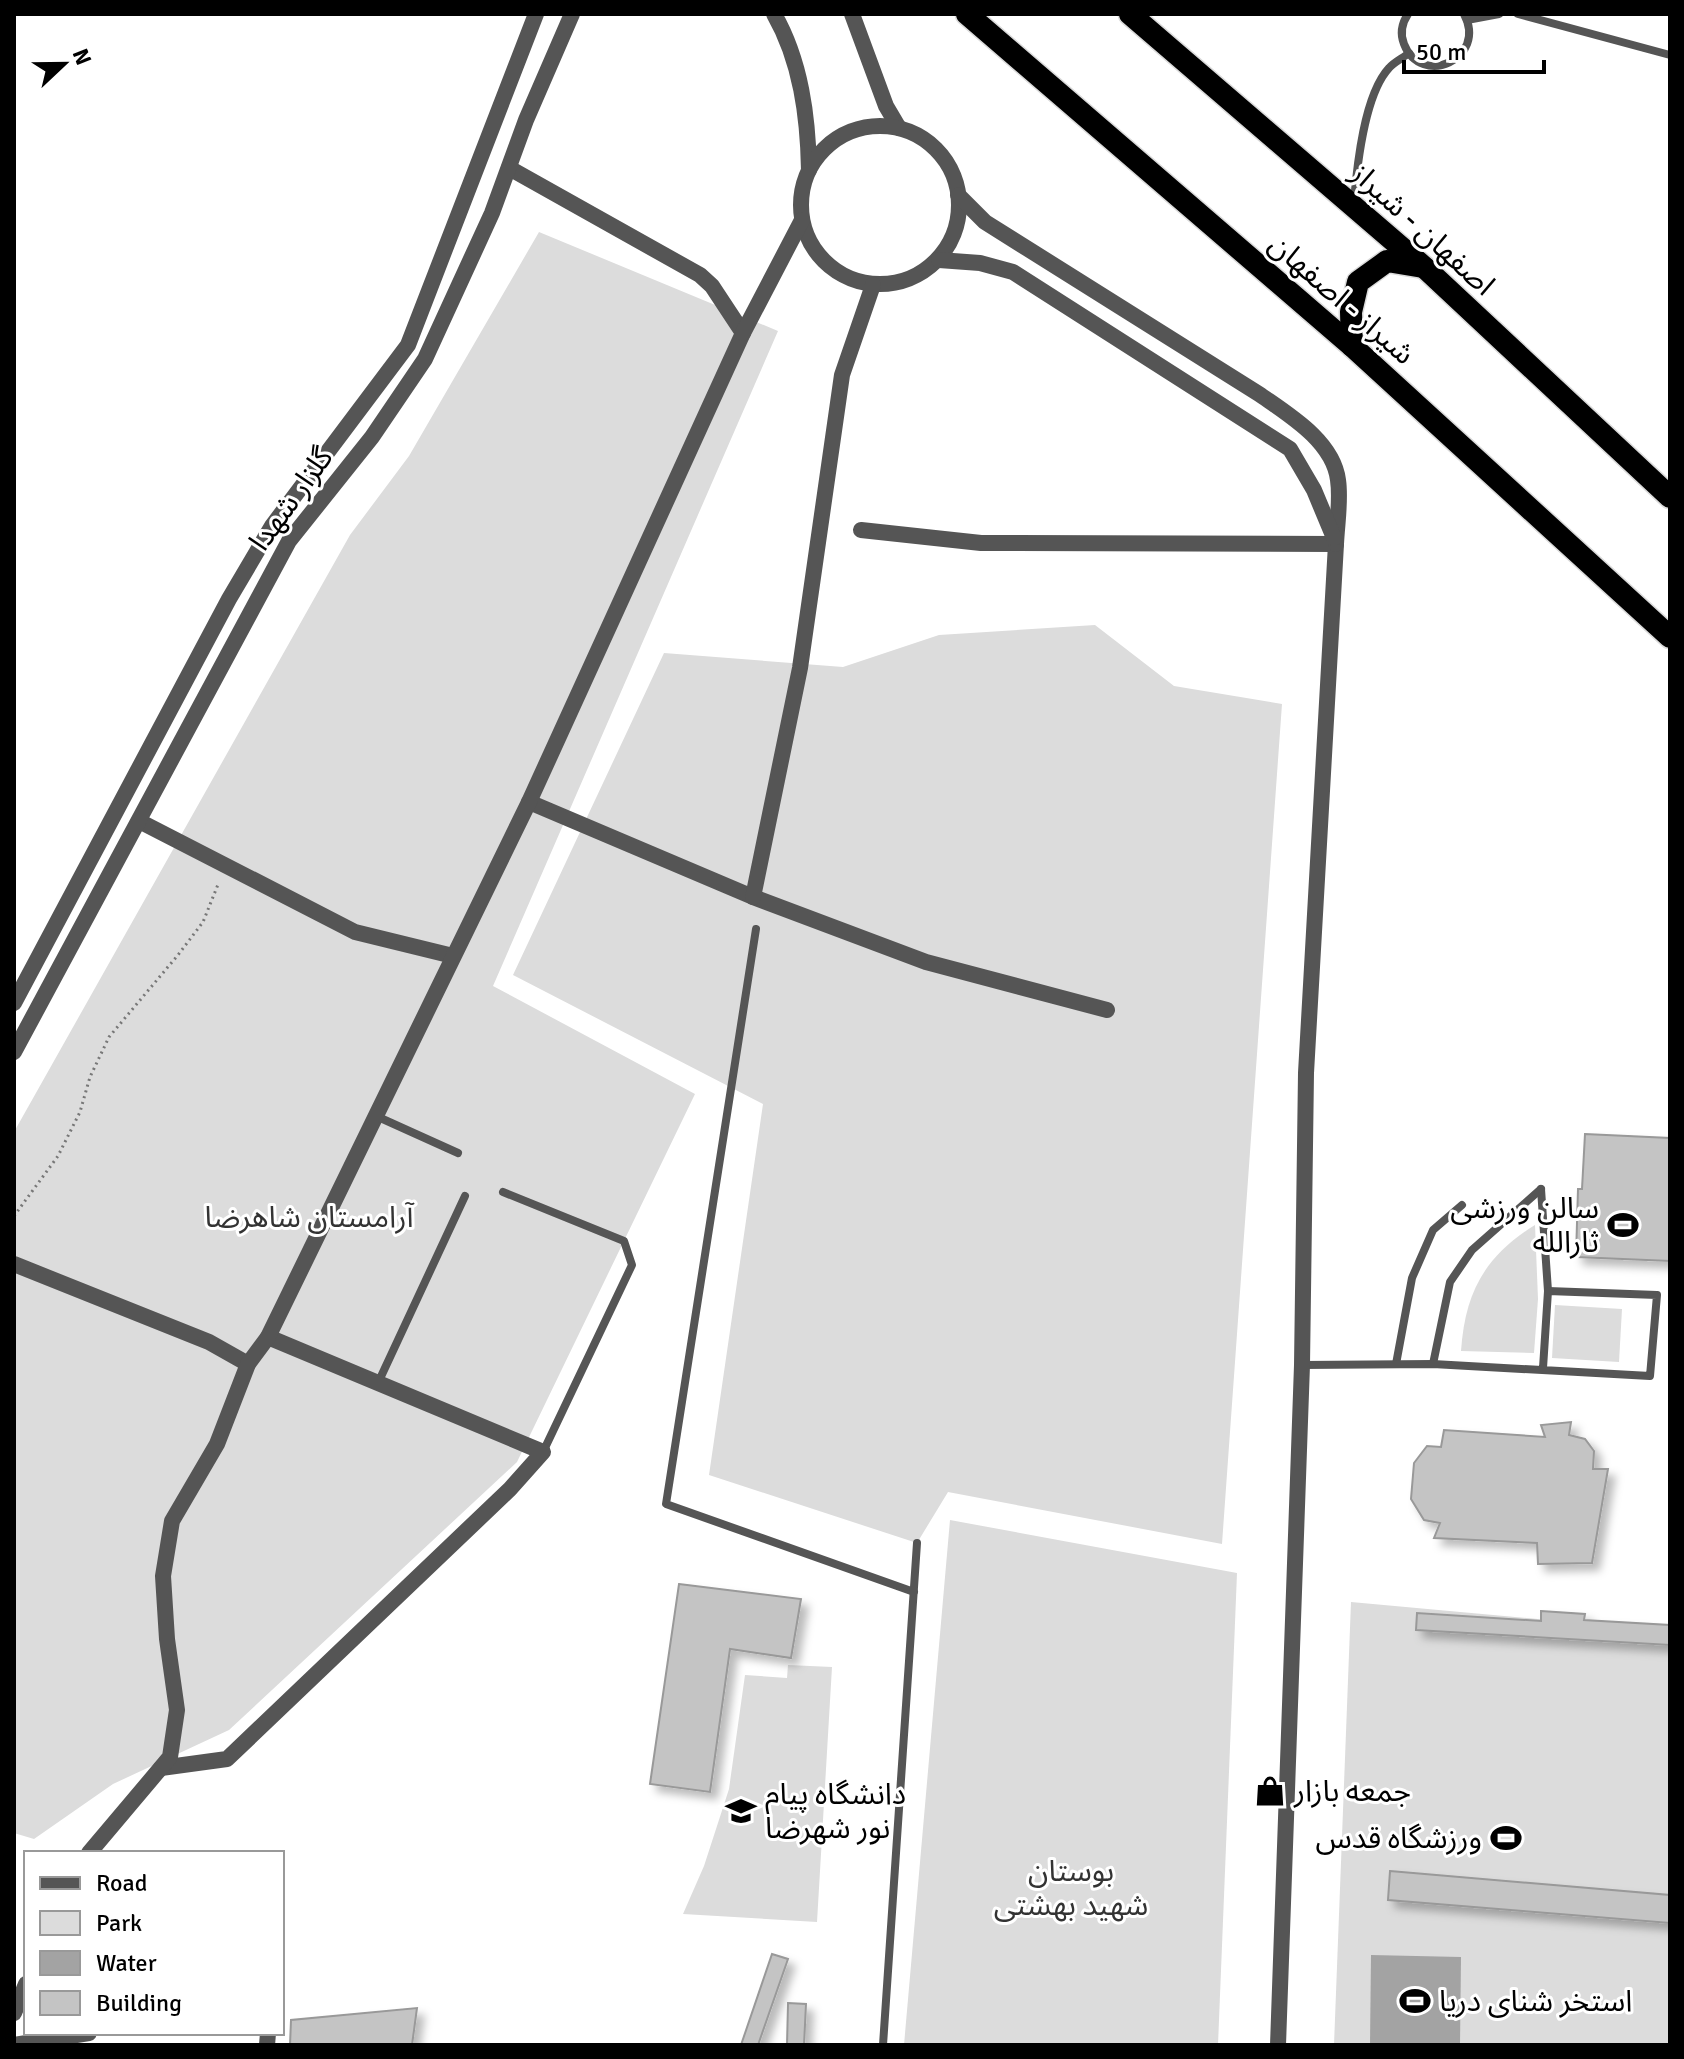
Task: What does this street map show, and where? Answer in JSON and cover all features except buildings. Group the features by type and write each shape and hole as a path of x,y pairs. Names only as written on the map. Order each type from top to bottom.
{"highway":[{"name":"شیراز - اصفهان","path":"967,14 1352,346 1670,637"},
{"name":"اصفهان - شیراز","path":"1130,14 1424,267 1670,497"},
{"path":"1352,346 1351,312 1358,282 1387,261 1424,267"}],"street":[{"name":"گلزار شهدا","path":"14,1003 229,599 272,526 408,345 536,14"},
{"name":"گلزار شهدا","path":"14,1052 289,541 372,437 425,359 492,213 526,120 572,14"},
{"path":"774,14 795,63 803,102 809,170"},
{"path":"852,14 886,106 899,128"},
{"path":"884,125 899,128 914,133 939,152 955,179 958,195 956,226 939,260 919,275 904,281 873,285 858,282 831,268 811,246 802,220 802,187 809,170 826,146 853,130 884,125"},
{"path":"509,168 700,275 717,292 743,333"},
{"path":"958,195 997,231 1259,394 1300,423 1335,465 1339,482 1306,1073 1302,1365 1278,2045"},
{"path":"91,1851 170,1757 177,1710 167,1639 163,1576 172,1521 217,1444 248,1364 268,1337 529,802 743,333 802,220"},
{"path":"939,260 980,263 1013,272 1290,449 1314,490 1336,544"},
{"path":"753,897 800,668 842,375 873,285"},
{"path":"861,530 981,543 1336,544"},
{"path":"229,599 250,613"},
{"path":"529,802 753,897 926,962 1107,1010"},
{"path":"139,821 355,932 453,956"},
{"path":"14,1264 209,1342 248,1364"},
{"path":"161,1768 227,1759 510,1489 543,1452 268,1337"},
{"path":"14,2013 24,1989"},
{"path":"14,2045 76,2035"}],"lane":[{"path":"1408,14 1402,31 1409,53 1426,65 1437,66 1457,59 1468,41 1466,17 1499,14"},
{"path":"1518,14 1670,55"},
{"path":"1353,206 1357,163 1371,102 1388,69 1409,53"},
{"path":"756,929 666,1504 914,1592"},
{"path":"376,1116 458,1153"},
{"path":"1433,1364 1450,1282 1472,1250 1541,1189 1548,1291 1543,1368"},
{"path":"503,1192 624,1241 632,1265 543,1452"},
{"path":"378,1383 465,1196"},
{"path":"1396,1364 1412,1278 1433,1230 1462,1205"},
{"path":"1548,1291 1670,1295"},
{"path":"1302,1365 1433,1364 1650,1376 1657,1295"},
{"path":"883,2045 917,1543"}],"path":[{"path":"14,1216 58,1156 80,1112 90,1077 109,1037 203,922 225,867"}],"green space":[{"name":"آرامستان شاهرضا","path":"539,232 778,331 493,986 695,1094 517,1462 229,1730 113,1784 34,1839 14,1833 14,1132 350,535 409,456"},
{"path":"1095,625 1174,686 1282,704 1222,1544 948,1492 917,1543 709,1475 763,1104 513,975 664,653 843,667 939,635"},
{"path":"1535,1225 1538,1299 1534,1353 1461,1351 1467,1311 1481,1278 1503,1249"},
{"path":"1555,1305 1622,1309 1619,1362 1552,1358"},
{"name":"بوستان شهید بهشتی","path":"950,1520 1237,1573 1218,2045 904,2045"},
{"name":"ورزشگاه قدس","path":"1351,1602 1670,1631 1670,2045 1334,2045"},
{"path":"788,1665 832,1667 817,1922 683,1914 704,1866 729,1789 745,1675 787,1678"}],"water":[{"name":"استخر شنای دریا","path":"1371,1955 1461,1957 1460,2045 1370,2045"}],"place":[{"name":"سالن ورزشی ثارالله","path":"1623,1225"},
{"name":"جمعه بازار","path":"1270,1791"},
{"name":"دانشگاه پیام نور شهرضا","path":"741,1811"},
{"name":"ورزشگاه قدس","path":"1506,1838"},
{"name":"استخر شنای دریا","path":"1415,2001"}]}
